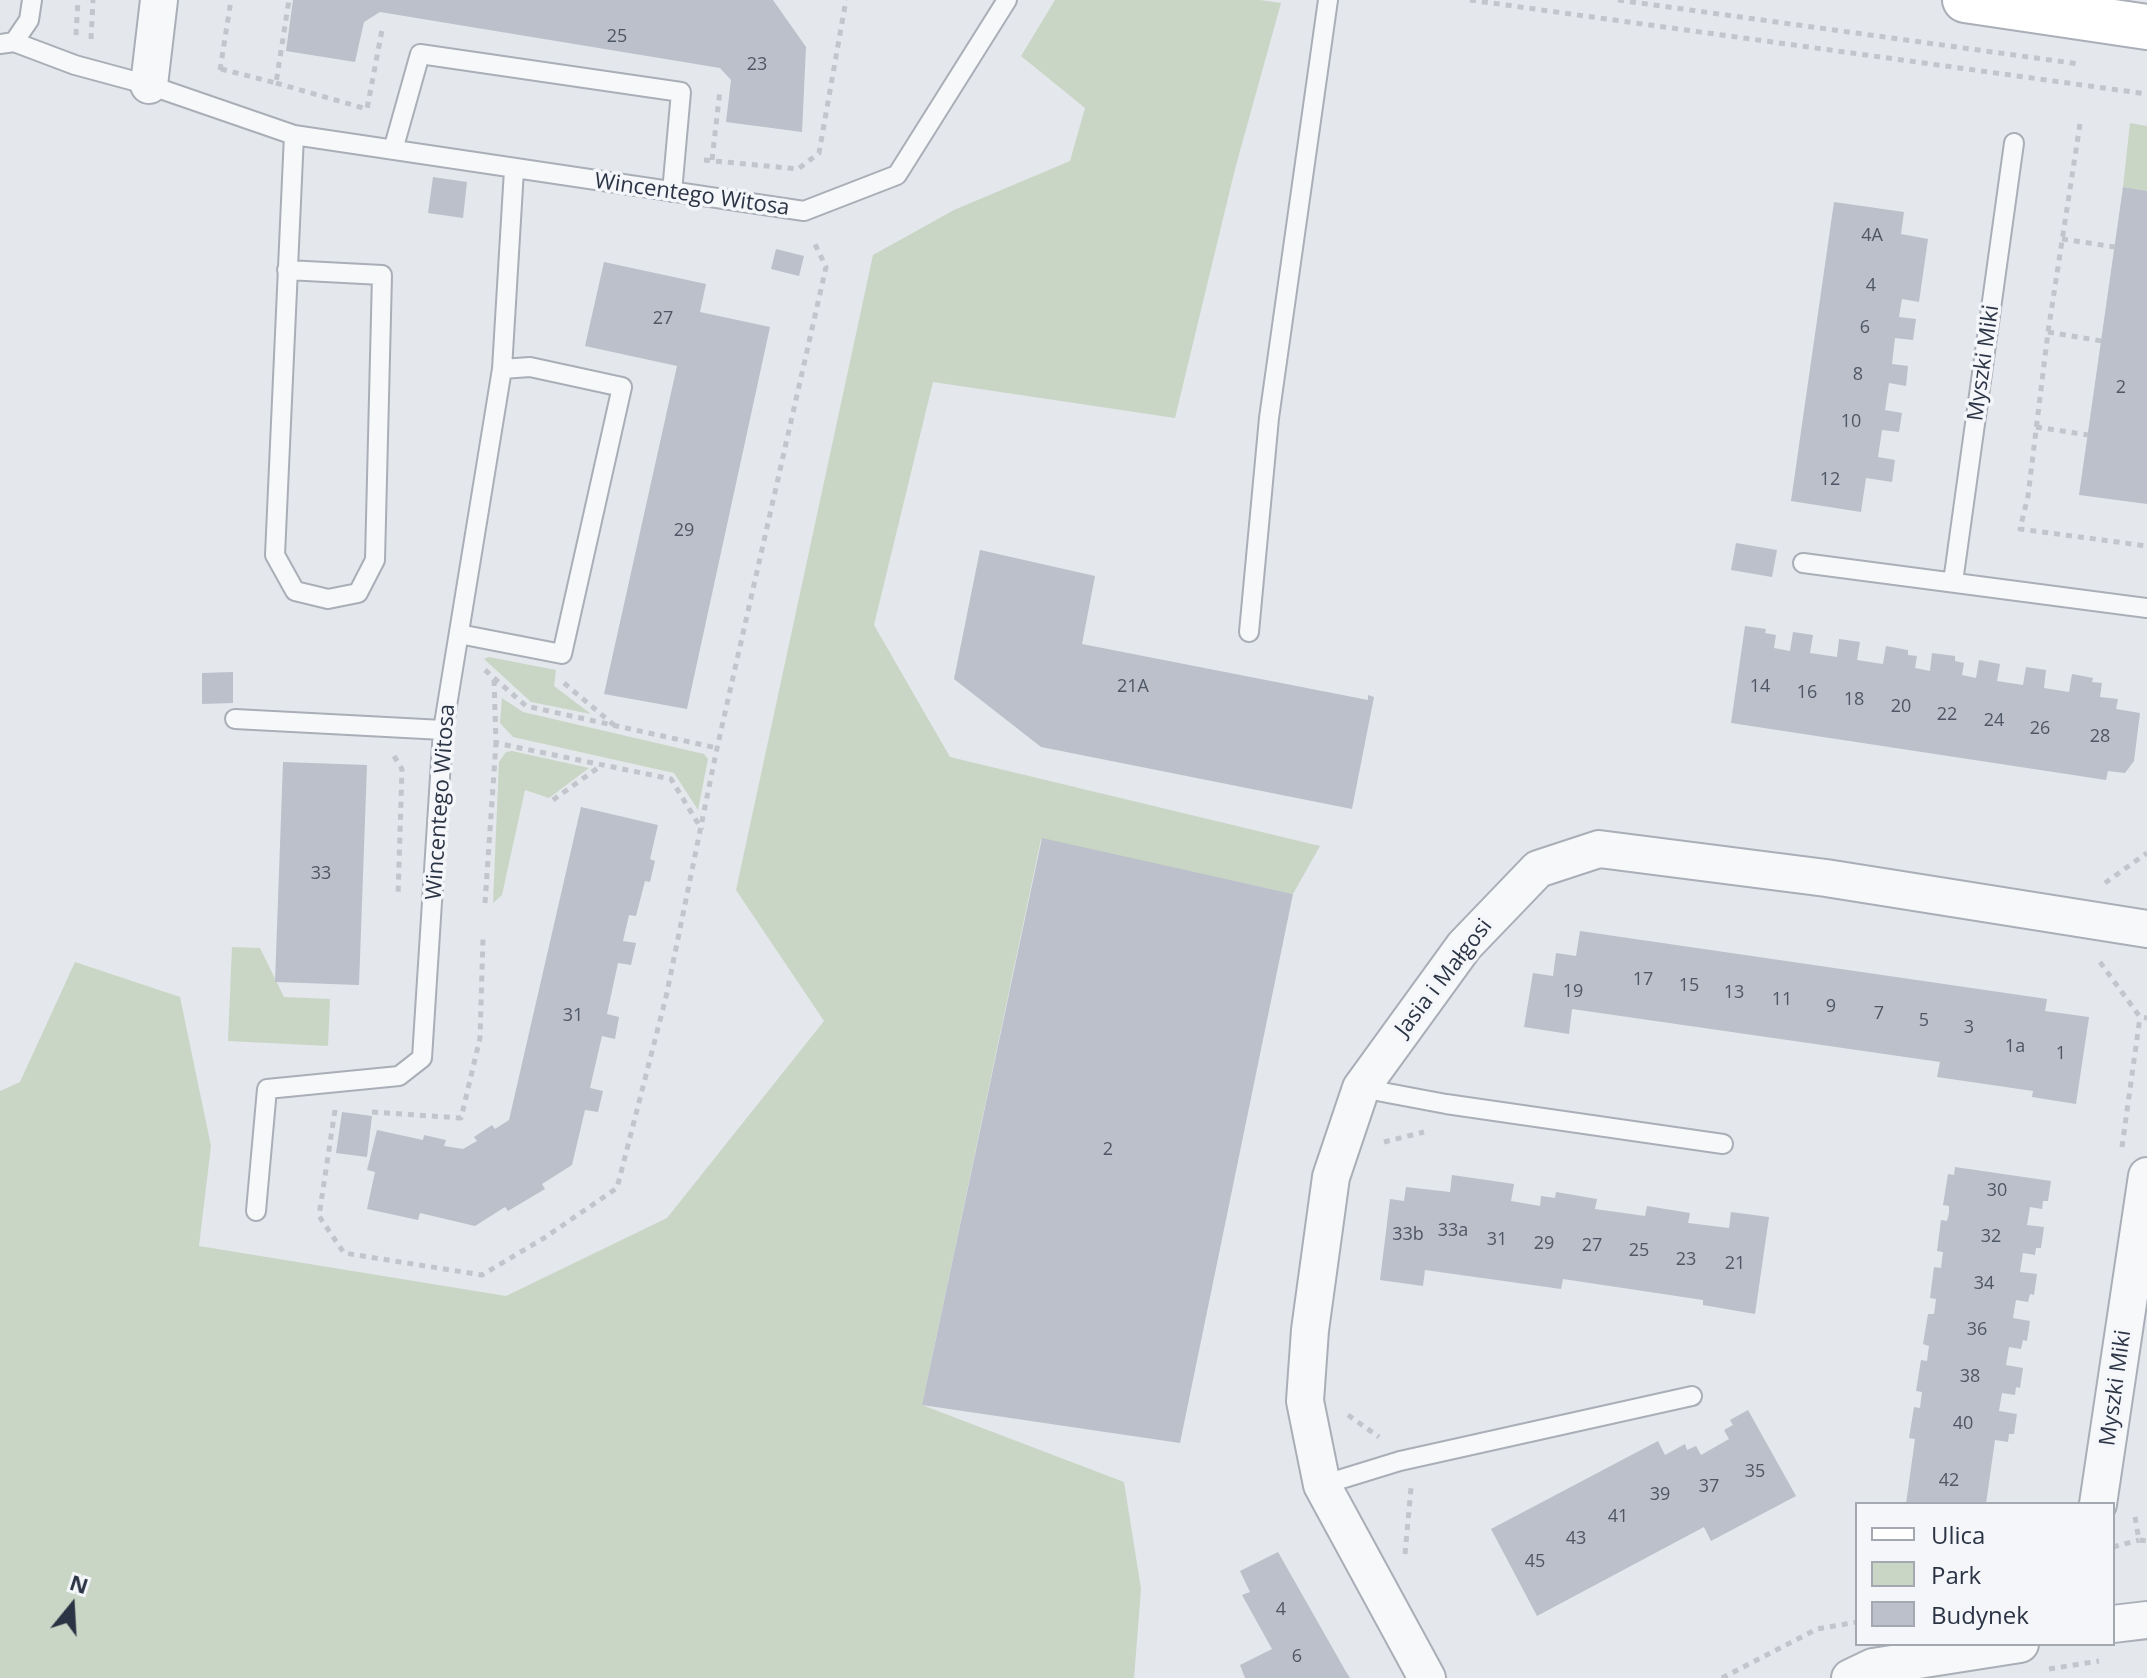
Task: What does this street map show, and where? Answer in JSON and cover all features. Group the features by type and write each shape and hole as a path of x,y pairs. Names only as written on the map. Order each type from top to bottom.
{"main road":[{"path":"1965,0 2147,27"}],"street":[{"path":"149,85 159,0"},
{"name":"Jasia i Małgosi","path":"1427,1678 1322,1485 1305,1401 1310,1330 1331,1177 1361,1088 1464,946 1538,869 1599,849 1826,878 2147,929"},
{"name":"Myszki Miki","path":"2098,1502 2147,1176"},
{"path":"1850,1678 1873,1667 2032,1657"}],"lane":[{"path":"7,43 29,20 32,0"},
{"name":"Wincentego Witosa","path":"7,43 149,85 294,135 804,211 897,175 1007,0"},
{"path":"1249,632 1269,418 1328,0"},
{"path":"393,150 420,54 681,92 672,192"},
{"path":"287,270 382,275 375,560 358,593 328,599 295,591 275,555 287,270 294,135"},
{"name":"Myszki Miki","path":"1953,582 2014,143"},
{"name":"Wincentego Witosa","path":"256,1211 267,1089 399,1076 422,1058 443,730 502,369 514,170"},
{"path":"459,634 562,654 622,387 530,367 502,369"},
{"path":"1803,563 2147,608"},
{"path":"235,719 443,730"},
{"path":"1361,1088 1446,1104 1723,1144"},
{"path":"1322,1485 1400,1461 1692,1396"}],"path":[{"path":"76,38 78,0"},
{"path":"231,0 221,69 367,109 382,30"},
{"path":"276,83 289,0"},
{"path":"695,159 798,169 819,153 846,0"},
{"path":"1470,0 2147,94"},
{"path":"1618,0 2085,65"},
{"path":"712,160 720,90"},
{"path":"2080,124 2048,332 2028,496 2020,529 2147,546"},
{"path":"335,1110 319,1216 344,1253 482,1275 544,1238 617,1188 666,997 717,748 826,267 812,237"},
{"path":"2062,239 2115,247"},
{"path":"2048,332 2102,341"},
{"path":"2036,427 2088,435"},
{"path":"562,654 564,685 618,728"},
{"path":"476,661 526,706 717,748"},
{"path":"485,903 496,743 494,680"},
{"path":"496,743 671,779 702,830"},
{"path":"386,744 402,769 398,908"},
{"path":"553,800 603,764"},
{"path":"2100,886 2147,853"},
{"path":"367,1112 461,1118 480,1038 483,938"},
{"path":"2091,951 2140,1017 2147,1018"},
{"path":"1380,1156 1384,1142 1427,1131"},
{"path":"1345,1402 1345,1413 1381,1438"},
{"path":"1407,1477 1411,1486 1405,1553 1412,1567"},
{"path":"2115,1546 2139,1540"},
{"path":"1722,1678 1817,1629 1855,1622"},
{"path":"2032,1657 2103,1660"}],"green space":[{"path":"1055,0 1260,0 1281,3 1235,169 1175,418 933,382 874,625 950,757 1320,846 1293,894 1041,839 922,1405 1124,1482 1141,1589 1134,1678 0,1678 0,1091 20,1082 75,962 180,997 211,1146 199,1246 506,1296 667,1218 824,1021 736,890 873,255 954,210 1070,161 1085,108 1021,56"},
{"path":"2130,123 2147,126 2147,191 2123,187"},
{"path":"489,657 556,670 554,686 591,714 531,702 484,659"},
{"path":"502,698 523,712 704,754 708,759 698,810 674,773 513,737 500,723"},
{"path":"506,752 589,768 549,798 525,790 502,895 493,903 499,762"},
{"path":"232,947 260,948 284,997 330,999 328,1046 228,1041"}],"building":[{"path":"293,0 773,0 806,47 802,132 726,122 731,80 720,68 380,12 364,22 355,62 286,51"},
{"path":"433,177 467,182 463,218 428,213"},
{"path":"2123,187 2147,191 2147,504 2079,495"},
{"path":"1834,202 1904,212 1901,234 1928,239 1919,302 1902,299 1899,317 1916,319 1913,340 1895,338 1892,364 1908,366 1906,386 1889,383 1885,410 1902,413 1899,432 1882,430 1878,457 1895,460 1892,482 1866,478 1861,512 1791,501"},
{"path":"776,249 804,256 799,276 771,269"},
{"path":"604,262 706,284 700,312 770,327 687,709 604,694 677,366 585,346"},
{"path":"1736,543 1777,550 1772,577 1731,570"},
{"path":"980,550 1095,576 1082,644 1368,700 1368,695 1374,697 1352,809 1041,747 954,679"},
{"path":"1745,626 1766,629 1765,633 1776,635 1774,648 1790,651 1793,632 1813,635 1810,653 1837,657 1839,639 1860,642 1857,660 1883,664 1886,646 1908,650 1908,655 1917,656 1915,668 1930,671 1932,653 1955,656 1955,661 1964,663 1962,675 1976,678 1979,660 2000,664 1997,681 2023,685 2026,667 2046,670 2044,688 2069,692 2072,674 2093,678 2092,682 2102,683 2100,697 2118,699 2116,709 2140,713 2134,761 2125,773 2108,771 2106,780 1731,723"},
{"path":"233,672 233,703 202,704 202,673"},
{"path":"283,762 367,765 359,985 275,982"},
{"path":"581,807 658,825 650,859 655,861 650,882 645,881 636,916 629,915 623,941 636,943 631,965 618,963 607,1014 619,1017 615,1039 602,1036 590,1088 603,1091 598,1112 585,1110 572,1165 542,1184 545,1189 508,1211 505,1207 475,1226 420,1213 418,1220 367,1209 375,1172 367,1170 377,1130 423,1140 424,1135 446,1140 444,1146 463,1149 477,1141 474,1137 492,1125 495,1129 509,1120"},
{"path":"1042,838 1293,894 1180,1443 922,1405"},
{"path":"1580,931 2047,999 2045,1011 2089,1017 2076,1104 2032,1097 2033,1091 1937,1077 1940,1062 1572,1009 1569,1034 1524,1027 1533,973 1553,976 1556,953 1576,956"},
{"path":"342,1112 372,1116 367,1157 336,1153"},
{"path":"1955,1167 2051,1181 2048,1201 2043,1201 2042,1209 2030,1207 2027,1225 2044,1227 2041,1248 2036,1248 2035,1255 2023,1253 2020,1272 2037,1274 2034,1295 2030,1294 2028,1302 2016,1300 2013,1318 2030,1321 2027,1341 2023,1340 2021,1349 2009,1347 2006,1365 2023,1368 2020,1388 2016,1387 2015,1395 2002,1393 1999,1411 2017,1414 2014,1434 2009,1434 2008,1442 1995,1440 1986,1502 1906,1502 1915,1439 1909,1438 1914,1407 1920,1408 1922,1392 1916,1391 1921,1360 1927,1361 1929,1346 1923,1344 1928,1314 1934,1314 1936,1299 1930,1298 1934,1267 1941,1268 1943,1252 1937,1251 1941,1220 1947,1221 1949,1213 1949,1206 1943,1205 1948,1174 1954,1175"},
{"path":"1452,1175 1514,1184 1511,1201 1540,1206 1541,1196 1555,1198 1556,1192 1597,1199 1595,1209 1645,1216 1647,1206 1690,1213 1688,1223 1729,1228 1731,1212 1769,1217 1755,1314 1703,1305 1703,1300 1563,1279 1561,1289 1425,1270 1423,1286 1380,1280 1390,1199 1404,1201 1406,1187 1450,1192"},
{"path":"1748,1410 1796,1496 1711,1541 1704,1527 1537,1616 1491,1529 1658,1441 1665,1455 1685,1444 1687,1450 1696,1446 1701,1455 1729,1439 1724,1430 1733,1425 1730,1420"},
{"path":"1278,1552 1350,1678 1245,1678 1240,1665 1272,1649 1242,1595 1250,1592 1240,1571"}]}
